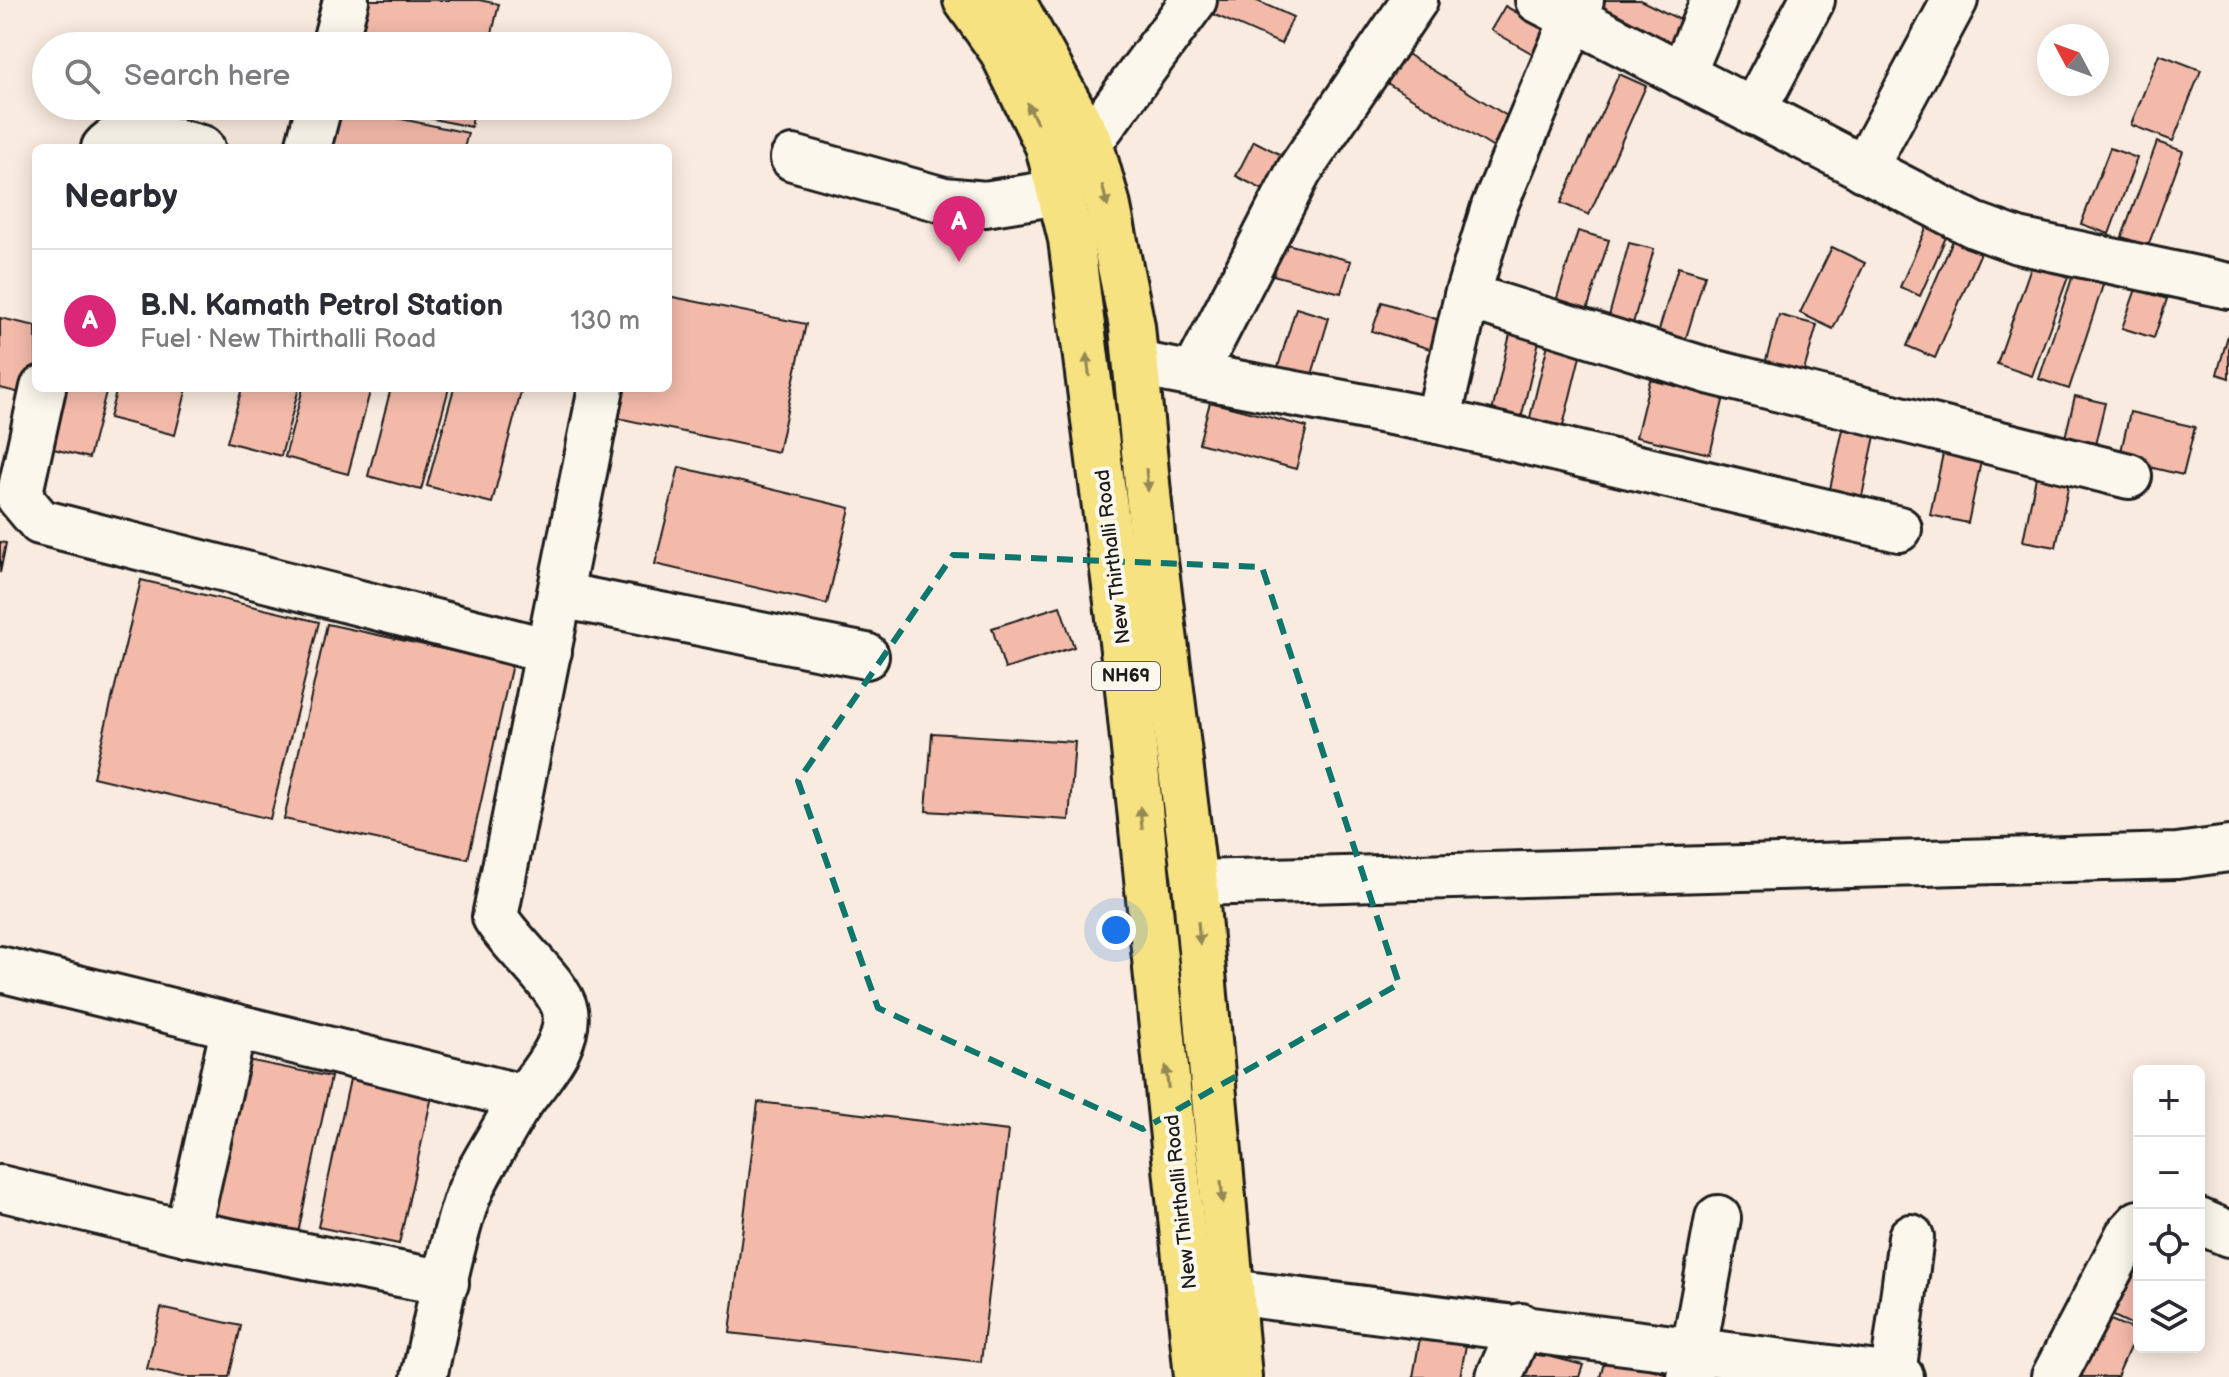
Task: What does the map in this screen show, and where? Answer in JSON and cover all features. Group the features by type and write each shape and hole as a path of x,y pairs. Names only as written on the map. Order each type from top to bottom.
{"highway":[{"name":"New Thirthalli Road","path":"966,0 1002,51 1048,146 1071,239 1128,689 1197,1377"},
{"name":"NH69","path":"1012,0 1090,142 1107,202 1137,364 1153,545 1195,883 1239,1377"},
{"path":"1095,422 1141,418"}],"street":[{"path":"338,32 346,0"},
{"path":"1090,142 1194,0"},
{"path":"1195,373 1299,171 1415,0"},
{"path":"1682,75 1714,0"},
{"path":"1753,112 1812,0"},
{"path":"1864,169 1955,0"},
{"path":"1438,421 1467,296 1494,207 1564,6 1682,75 1974,225 2018,241 2229,286"},
{"path":"309,144 315,120"},
{"path":"108,144 128,133 182,144"},
{"path":"793,158 944,200 985,204 1059,192"},
{"path":"1467,296 1712,372 2129,476"},
{"path":"1137,364 1438,421 1899,529"},
{"path":"42,392 19,497 40,522 549,651"},
{"path":"424,1377 466,1201 522,1097 562,1037 565,1010 555,989 508,939 495,917 600,392"},
{"path":"560,595 866,656"},
{"path":"1195,883 2161,856 2229,849"},
{"path":"0,969 522,1097"},
{"path":"187,1233 234,1026"},
{"path":"0,1188 187,1233 446,1283"},
{"path":"1692,1363 1718,1218"},
{"path":"2205,1224 2229,1234"},
{"path":"2054,1377 2133,1230"},
{"path":"1231,1292 1521,1326 1692,1363 1897,1376 1911,1237"},
{"path":"1499,1377 1521,1326"}],"highlighted area":[{"path":"953,555 1262,567 1399,984 1143,1129 878,1008 798,781"}],"building":[{"path":"365,0 479,0 499,4 492,32 359,32"},
{"path":"1211,0 1255,0 1293,17 1281,44 1206,11"},
{"path":"1603,0 1640,0 1701,30 1685,62 1595,18"},
{"path":"1505,6 1554,33 1540,58 1491,30"},
{"path":"1405,53 1525,127 1507,156 1387,83"},
{"path":"2159,54 2201,70 2173,141 2131,125"},
{"path":"1619,74 1646,86 1589,215 1561,203"},
{"path":"337,120 406,120 468,133 465,144 331,144"},
{"path":"438,120 472,120 471,127"},
{"path":"1254,141 1297,163 1279,198 1236,176"},
{"path":"2157,142 2183,151 2148,246 2122,237"},
{"path":"2110,148 2137,158 2109,234 2081,224"},
{"path":"1927,226 1947,235 1920,296 1900,287"},
{"path":"1578,231 1609,240 1583,323 1552,314"},
{"path":"1954,238 1982,250 1935,358 1907,346"},
{"path":"1283,243 1351,261 1341,293 1273,275"},
{"path":"1629,243 1654,249 1630,334 1606,327"},
{"path":"1832,247 1865,263 1833,329 1800,313"},
{"path":"2032,264 2068,277 2032,376 1997,364"},
{"path":"1678,267 1705,275 1683,348 1656,340"},
{"path":"2075,269 2105,279 2069,389 2039,379"},
{"path":"2136,289 2167,299 2154,338 2122,328"},
{"path":"672,297 806,324 778,452 618,418 624,392 672,392"},
{"path":"1382,302 1452,324 1443,353 1372,331"},
{"path":"1296,308 1329,318 1308,388 1275,377"},
{"path":"1779,315 1817,325 1799,388 1761,377"},
{"path":"0,318 32,325 32,392 37,392 37,397 0,388"},
{"path":"2229,332 2229,378 2217,374"},
{"path":"1510,334 1539,341 1518,432 1489,425"},
{"path":"1548,344 1581,352 1559,442 1526,434"},
{"path":"1650,380 1724,397 1710,454 1636,437"},
{"path":"51,392 106,392 89,458 38,445"},
{"path":"116,392 186,392 175,435 109,418"},
{"path":"241,392 298,392 281,456 227,442"},
{"path":"302,392 370,392 348,474 285,457"},
{"path":"390,392 448,392 421,490 368,476"},
{"path":"453,392 521,392 492,503 427,486"},
{"path":"2075,396 2105,403 2092,457 2062,450"},
{"path":"1210,402 1307,427 1296,469 1199,443"},
{"path":"2130,412 2195,427 2183,475 2119,460"},
{"path":"1843,429 1875,436 1862,496 1830,489"},
{"path":"1945,444 1983,452 1968,523 1930,515"},
{"path":"679,467 850,508 827,604 655,564"},
{"path":"2038,467 2071,473 2056,547 2023,541"},
{"path":"0,542 6,543 0,573"},
{"path":"141,580 319,622 270,819 93,777"},
{"path":"1060,606 1074,647 1005,669 992,628"},
{"path":"327,624 512,664 468,859 284,819"},
{"path":"932,733 1075,742 1069,820 926,811"},
{"path":"233,1057 331,1077 298,1233 200,1213"},
{"path":"352,1070 434,1087 399,1244 318,1227"},
{"path":"758,1102 1008,1131 981,1362 730,1333"},
{"path":"2133,1253 2133,1325 2105,1312"},
{"path":"161,1308 241,1326 229,1377 183,1377 147,1369"},
{"path":"2089,1311 2133,1329 2133,1340 2117,1377 2060,1377"},
{"path":"1421,1332 1467,1340 1460,1377 1413,1377"},
{"path":"1517,1348 1583,1365 1579,1377 1510,1377"},
{"path":"1606,1356 1678,1377 1600,1377"}],"place":[{"name":"B.N. Kamath Petrol Station","path":"959,262"}]}
